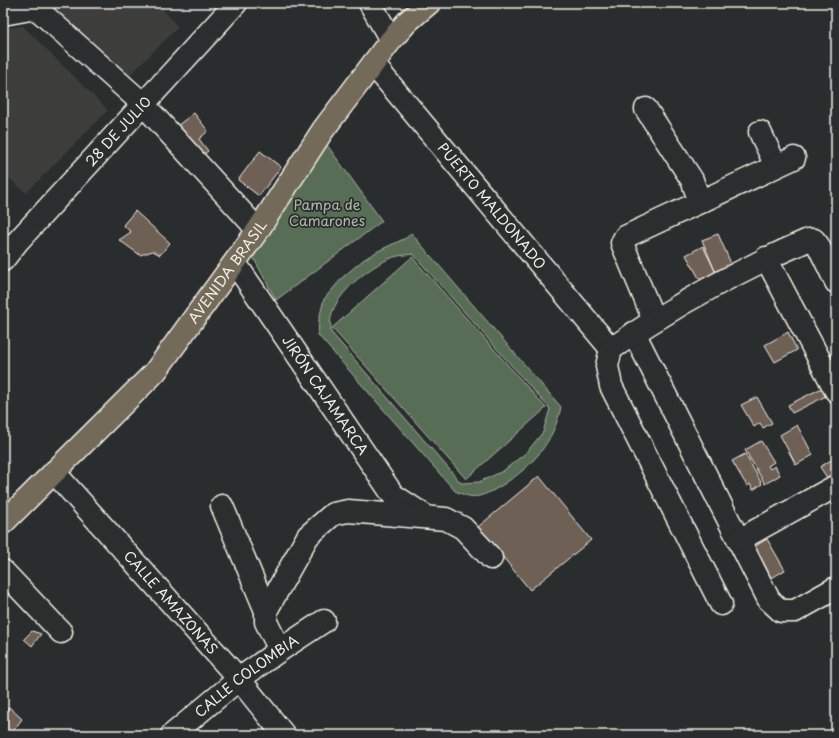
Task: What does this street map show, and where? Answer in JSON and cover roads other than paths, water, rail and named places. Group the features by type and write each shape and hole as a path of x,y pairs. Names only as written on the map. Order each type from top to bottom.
{"main road":[{"name":"AVENIDA BRASIL","path":"3,523 155,372 235,264 323,130 391,40 408,21 429,3"}],"street":[{"name":"28 DE JULIO","path":"3,260 18,241 236,3"},
{"path":"370,3 391,40"},
{"path":"3,14 38,5 143,104 258,230"},
{"name":"PUERTO MALDONADO","path":"373,64 611,349"},
{"path":"646,109 692,180 700,202"},
{"path":"654,320 622,243 623,239 785,162 760,132"},
{"path":"721,604 611,386 607,366 611,349 654,320 711,287 766,258 808,240 814,240 818,245 836,282"},
{"path":"766,258 836,391"},
{"name":"JIRÓN CAJAMARCA","path":"235,264 391,504 426,516 446,519 463,528 492,558"},
{"path":"634,333 769,600 781,611 795,611 836,588"},
{"name":"CALLE AMAZONAS","path":"54,472 239,679 284,735"},
{"path":"738,540 836,486"},
{"path":"266,611 308,536 332,514 348,510 391,504"},
{"path":"222,506 266,611 266,622 280,650"},
{"path":"3,571 61,632"},
{"name":"CALLE COLOMBIA","path":"172,735 239,679 324,621"}],"park label":[{"name":"Pampa de Camarones","path":"327,214"}]}
